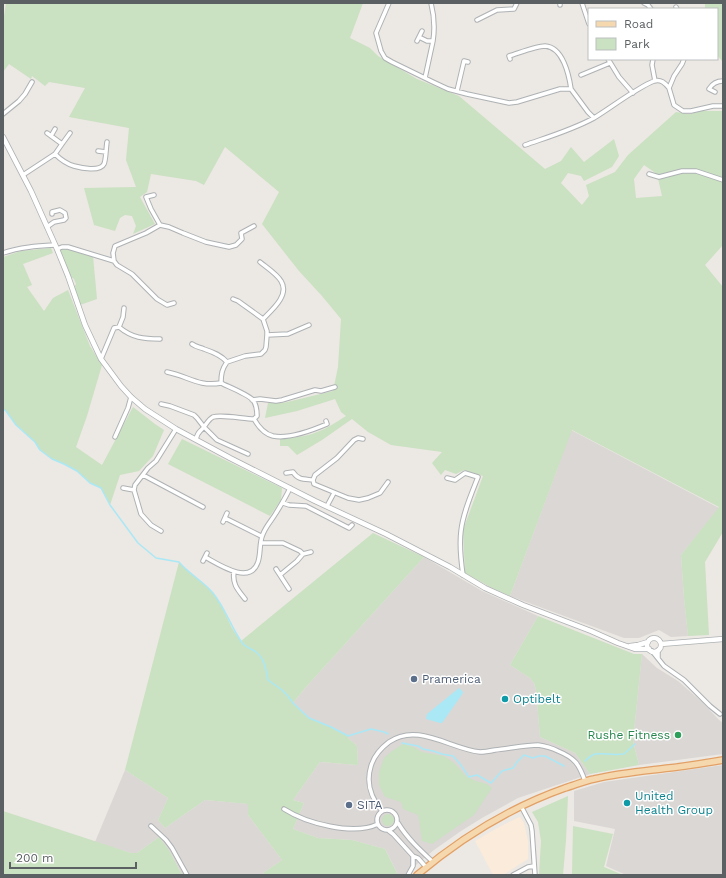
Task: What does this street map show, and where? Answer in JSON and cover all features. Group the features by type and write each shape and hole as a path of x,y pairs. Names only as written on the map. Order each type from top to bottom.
{"main road":[{"path":"417,875 467,837 494,820 521,806 554,792 584,782 623,774 723,760"}],"street":[{"path":"389,3 376,33 381,51 385,58 448,89 482,98 513,103 560,89 571,89"},
{"path":"425,78 434,34 431,3"},
{"path":"477,20 498,10 514,9 517,3"},
{"path":"582,3 588,21"},
{"path":"417,41 422,31"},
{"path":"419,37 433,41"},
{"path":"510,59 509,56 540,47 547,46 551,48 560,55 563,61 568,74 571,89 594,118"},
{"path":"608,60 619,77 633,93"},
{"path":"653,60 652,64 655,81"},
{"path":"669,88 684,60"},
{"path":"456,90 464,61 468,62"},
{"path":"580,75 610,63"},
{"path":"525,145 594,118 646,84 655,81 665,84 669,88 674,105 683,111 691,111 713,106 723,106"},
{"path":"715,92 709,89 712,84 723,81"},
{"path":"3,114 19,101 32,82"},
{"path":"55,129 49,134 62,144"},
{"path":"23,175 55,154 70,133"},
{"path":"3,137 31,191 56,247 85,325 101,359 131,397 145,409 176,429 290,488 386,534 485,588 523,605 626,646 635,649 658,650"},
{"path":"55,154 74,166 96,169 104,164 107,142"},
{"path":"98,152 106,152"},
{"path":"649,174 659,177 682,171 696,172 723,180"},
{"path":"154,195 146,197 160,225"},
{"path":"52,214 52,212 62,211 65,213 65,219 69,223"},
{"path":"47,227 54,222 65,219"},
{"path":"114,261 113,253 115,246 146,233 160,225 169,227 206,242 229,247 236,245 242,239 241,233 254,226"},
{"path":"3,253 13,250 43,246 68,247 114,261 117,265 132,274 157,299 167,305 174,303"},
{"path":"260,262 281,280 284,293 280,300 263,319"},
{"path":"221,383 222,370 227,362 245,356 261,354 266,347 267,331 263,319 238,300 233,300"},
{"path":"101,359 114,328 119,326 123,317 124,308"},
{"path":"267,335 288,334 309,325"},
{"path":"119,326 123,330 137,337 160,340"},
{"path":"192,344 196,347 216,354 227,362"},
{"path":"167,372 180,375 198,383 221,383 244,394 252,400 256,407 257,416 254,419"},
{"path":"252,400 260,399 276,401 315,390 321,391 335,387"},
{"path":"115,437 128,408 131,397"},
{"path":"161,404 194,415 217,440 248,454"},
{"path":"196,439 197,433 209,420 213,417 219,416 254,419 265,432 273,436 290,436 307,432 327,424 326,421"},
{"path":"116,421 121,424"},
{"path":"162,531 150,525 141,514 134,490 135,485 148,468 156,461 176,429"},
{"path":"363,439 358,438 354,440 337,458 314,475 314,484 348,498 357,500 368,498 380,492 388,482"},
{"path":"286,473 293,472 296,477 301,479 313,480"},
{"path":"447,478 455,480 465,473 478,477 460,532 460,556 463,575"},
{"path":"143,474 203,507"},
{"path":"124,488 134,490"},
{"path":"207,553 204,559 234,572 249,572 255,568 258,562 261,536 283,503 290,488"},
{"path":"327,506 334,492"},
{"path":"357,500 357,506"},
{"path":"283,503 289,505 306,506 349,528 352,525"},
{"path":"228,513 224,520 261,536"},
{"path":"261,543 283,544 303,554"},
{"path":"280,575 303,554 311,552"},
{"path":"276,569 289,589"},
{"path":"234,572 234,582 245,599"},
{"path":"626,646 638,645 655,638 659,640 660,644 658,659"},
{"path":"660,644 723,638"},
{"path":"648,642 647,646 664,666 684,680 720,714"},
{"path":"382,812 374,799 369,784 372,762 384,746 393,740 415,734 471,751 482,752 534,746 548,747 566,754 577,762 581,769 584,782"},
{"path":"521,806 531,825 535,875"},
{"path":"284,809 306,820 337,827 358,829 378,824"},
{"path":"426,867 418,858 413,856 393,834 382,829 378,824 378,817 382,812 388,810 392,811 397,816 398,823 402,830 433,862"},
{"path":"389,831 398,823"},
{"path":"151,826 172,848 187,875"},
{"path":"408,875 413,866 413,856"},
{"path":"513,875 528,867 534,866"}],"shaded area":[{"path":"571,430 719,508 681,555 688,636 671,637 659,630 639,638 624,638 510,596"},
{"path":"424,557 482,591 538,616 510,665 530,678 534,683 536,690 540,737 575,753 590,774 518,798 461,831 434,850 404,875 398,875 385,849 352,840 318,838 293,829 304,803 293,800 320,762 358,765 357,746 348,738 348,736 309,718 293,703"},
{"path":"642,654 657,668 678,681 723,723 723,754 639,765 633,741"},
{"path":"723,765 723,875 626,875 606,866 615,829 574,821 574,791 604,782"},
{"path":"125,770 168,798 158,820 165,828 205,800 249,804 248,815 282,860 263,873 264,875 182,875 169,850 159,837 137,853 131,853 95,842"},
{"path":"519,817 524,823 528,841 528,859 503,875 493,875 475,841"}],"green space":[{"path":"6,3 363,3 350,38 370,48 378,56 417,79 459,96 545,169 561,161 571,147 584,162 614,139 619,156 612,167 584,181 581,176 568,173 561,183 582,205 589,196 586,185 615,172 628,155 676,112 690,114 702,111 723,111 723,245 705,265 723,287 723,532 705,562 709,635 688,636 681,555 719,507 572,430 510,596 465,573 463,530 483,476 464,470 456,474 445,470 441,475 432,463 442,452 391,445 368,432 352,419 297,455 288,446 280,446 280,439 312,434 346,416 341,412 335,399 297,411 265,418 268,403 283,403 333,391 338,367 341,319 299,271 262,224 279,192 225,147 204,185 196,181 151,174 147,192 140,197 155,224 133,234 136,226 132,216 125,215 120,218 115,231 94,225 84,188 136,187 126,160 129,128 69,117 85,88 49,82 45,86 32,76 31,79 9,64 3,72 3,23","holes":["644,165 657,174 662,196 636,198 634,179"]},
{"path":"705,3 723,3 723,61 718,56 718,8 705,8"},
{"path":"51,248 53,253 23,264 32,285 27,287 44,311 53,298 68,290 90,346 102,365 76,447 102,465 133,407 164,430 153,456 139,471 120,475 110,505 101,488 90,483 77,471 52,459 40,450 35,442 16,425 3,409 3,257 21,251"},
{"path":"72,249 93,256 97,299 80,305 74,287 76,284 74,279 71,277 60,250"},
{"path":"182,439 282,488 281,500 270,516 168,464"},
{"path":"373,533 424,557 293,703 309,718 348,736 348,738 357,746 358,765 320,762 293,800 304,803 293,829 318,838 352,840 385,849 398,875 264,875 263,873 282,860 248,815 248,804 205,800 165,828 158,820 168,798 125,770 179,562 213,593 232,628 241,641"},
{"path":"538,616 634,654 642,654 633,741 639,765 590,774 575,753 540,737 536,690 534,683 530,678 510,665"},
{"path":"403,744 414,747 422,752 444,756 454,763 467,777 487,784 492,788 474,815 432,844 422,841 418,815 403,809 401,802 385,797 379,785 379,772 384,758"},
{"path":"568,796 563,875 539,875 541,841 538,822 532,812"},
{"path":"3,811 131,853 137,853 159,837 169,850 182,875 3,875"},
{"path":"388,814 392,816 394,820 392,824 388,826 384,824 382,820 384,816"},
{"path":"573,826 613,834 604,867 623,875 572,875"}],"water":[{"path":"459,688 463,693 442,723 426,719 427,714"}],"waterway":[{"path":"3,409 16,425 35,442 40,450 52,459 77,471 90,483 101,488 110,505 138,543 156,558 179,562 213,593 243,644 256,652 261,658 265,665 268,680 282,690 309,718 348,736 371,729 388,734"},
{"path":"402,743 453,756 469,777 477,775 491,783 502,771 513,768 524,755 533,758 545,756 564,766"},
{"path":"585,761 596,754 624,754 635,744"}],"place":[{"name":"Pramerica","path":"414,679"},
{"name":"Optibelt","path":"505,699"},
{"name":"Rushe Fitness","path":"678,735"},
{"name":"United Health Group","path":"627,803"},
{"name":"SITA","path":"349,805"}]}
